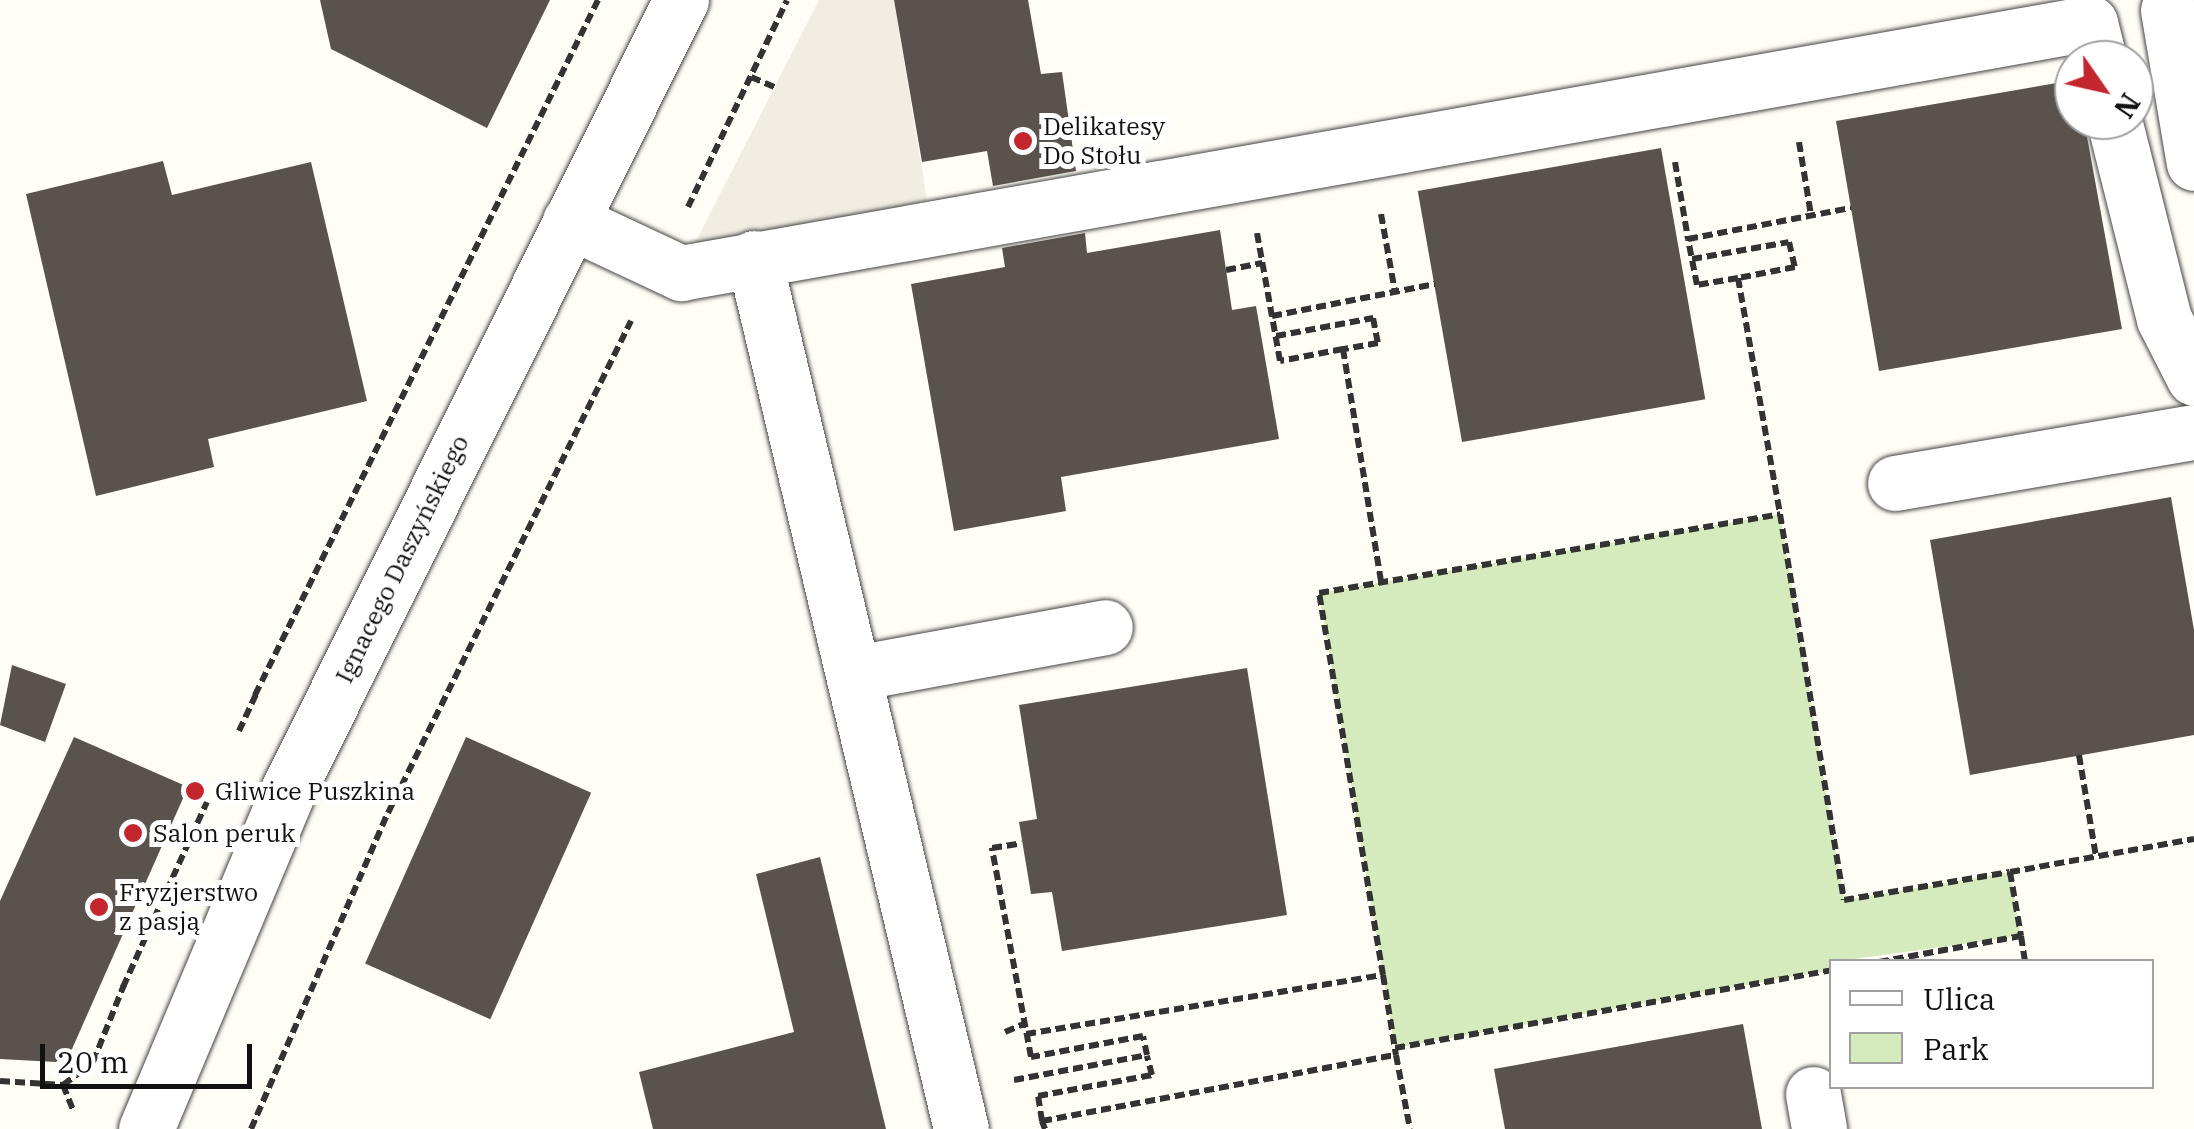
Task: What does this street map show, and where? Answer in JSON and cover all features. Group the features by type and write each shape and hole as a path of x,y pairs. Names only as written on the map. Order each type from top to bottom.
{"street":[{"name":"Ignacego Daszyńskiego","path":"146,1129 289,788 681,0"},
{"path":"2099,40 2181,8 2194,163"},
{"path":"570,221 681,273 754,258 866,246 2054,49"},
{"path":"2119,140 2164,319 2194,378"},
{"path":"754,258 961,1129"},
{"path":"1895,483 2194,432"},
{"path":"855,674 1105,627"}],"path":[{"path":"230,751 598,0"},
{"path":"750,76 775,87"},
{"path":"1797,132 1811,216"},
{"path":"1674,155 1688,239 1697,285 1795,268 1789,242 1692,259"},
{"path":"696,192 707,196"},
{"path":"1380,206 1396,292"},
{"path":"1688,239 1850,208"},
{"path":"1253,213 1280,361 1378,343 1373,318 1276,336"},
{"path":"1226,270 1262,263"},
{"path":"1738,278 1844,900 2194,839"},
{"path":"1272,316 1435,284"},
{"path":"1343,349 1381,582"},
{"path":"1410,1129 1320,593 1780,514"},
{"path":"251,1129 321,957 493,596"},
{"path":"255,695 264,678"},
{"path":"2078,756 2096,857"},
{"path":"0,1082 63,1086 93,1062 214,787"},
{"path":"1022,843 992,848 1030,1057 1143,1036 1152,1075 1038,1096 1043,1125 1396,1052 1829,971"},
{"path":"2010,872 2025,959"},
{"path":"1895,959 2021,936"},
{"path":"1026,1034 1384,975"},
{"path":"124,987 128,976"},
{"path":"1004,1028 1024,1024"},
{"path":"1004,1082 1148,1056"},
{"path":"63,1086 74,1110"}],"green space":[{"path":"1780,514 1844,900 2010,872 2021,936 1829,959 1829,970 1395,1048 1319,593"}],"shaded area":[{"path":"819,0 894,0 927,200 689,255"}],"building":[{"path":"320,0 550,0 487,128 331,49"},
{"path":"894,0 1028,0 1041,74 1062,72 1076,171 993,186 987,151 922,162"},
{"path":"2054,83 2054,140 2088,140 2122,329 1879,371 1836,121"},
{"path":"1661,148 1705,399 1462,442 1418,191"},
{"path":"163,161 172,195 311,162 367,401 208,439 214,467 96,496 26,194"},
{"path":"1220,230 1232,310 1256,306 1279,439 1061,477 1066,511 954,531 911,284 1005,267 1002,248 1085,233 1087,253"},
{"path":"2171,497 2194,630 2194,735 1970,775 1930,540"},
{"path":"12,665 66,684 45,742 0,725"},
{"path":"1247,668 1287,915 1062,951 1052,892 1031,894 1019,822 1037,819 1019,705"},
{"path":"74,737 188,787 72,1049 56,1062 0,1059 0,901"},
{"path":"466,737 591,793 490,1019 365,964"},
{"path":"820,857 886,1129 653,1129 639,1072 794,1032 756,874"},
{"path":"1743,1024 1762,1129 1505,1129 1494,1069"}],"place":[{"name":"Delikatesy Do Stołu","path":"1023,141"},
{"name":"Gliwice Puszkina","path":"195,791"},
{"name":"Salon peruk","path":"133,833"},
{"name":"Fryzjerstwo z pasją","path":"99,907"}]}
